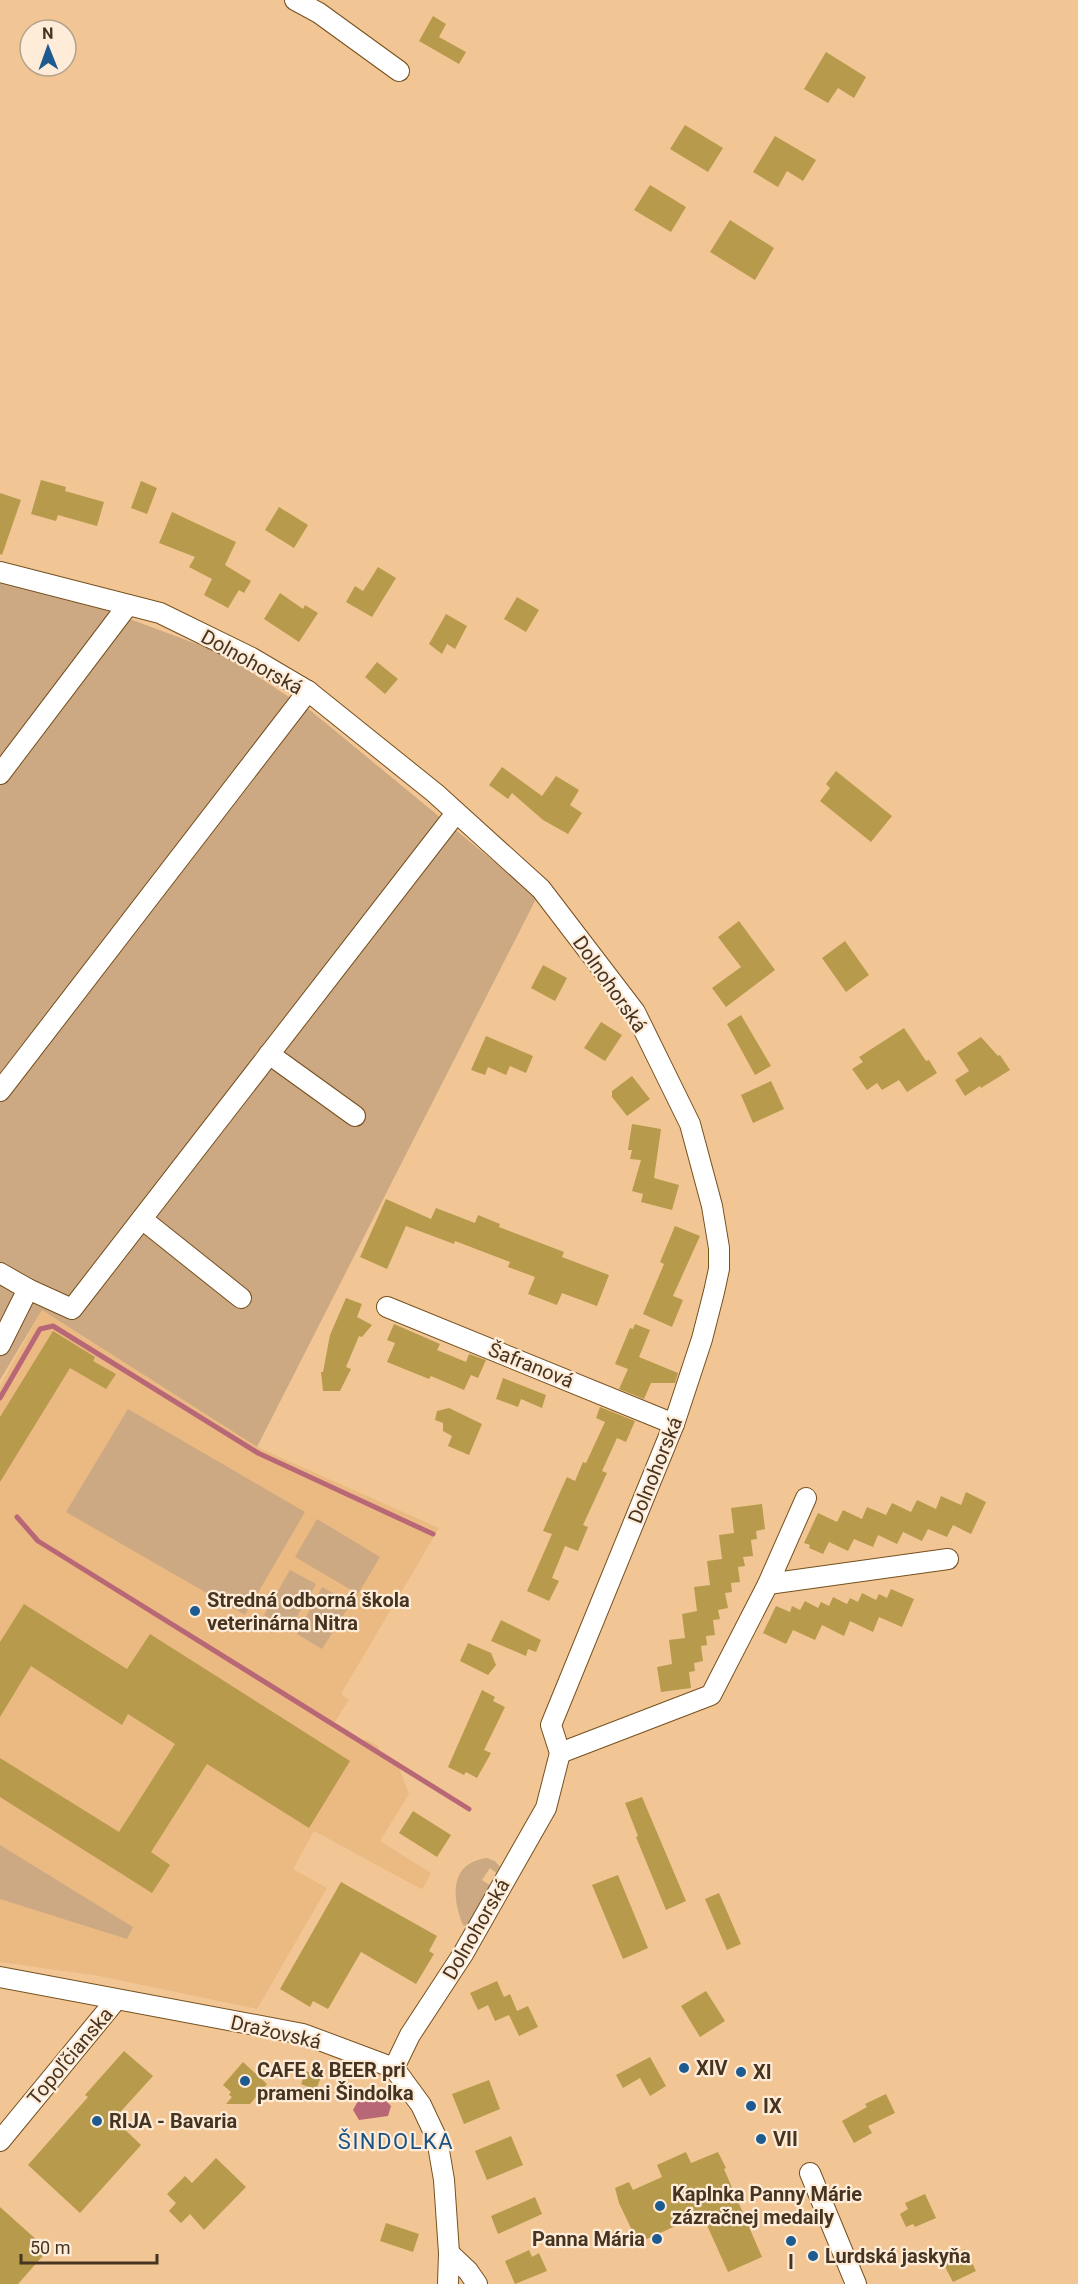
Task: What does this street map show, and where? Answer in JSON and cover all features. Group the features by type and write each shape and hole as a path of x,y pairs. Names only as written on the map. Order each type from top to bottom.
{"street":[{"path":"295,0 319,13 399,71"},
{"name":"Dolnohorská","path":"0,572 160,613 252,658 308,691 456,813 541,889 635,1012 690,1124 712,1206 719,1248 719,1269 702,1339 674,1424 551,1725 560,1753 546,1808 463,1953 410,2035 394,2068"},
{"path":"0,774 128,605"},
{"path":"0,1091 308,691"},
{"path":"0,1273 72,1309 456,813"},
{"path":"269,1054 355,1116"},
{"path":"141,1219 241,1298"},
{"path":"0,1345 28,1289"},
{"name":"Šafranová","path":"387,1307 674,1424"},
{"path":"560,1753 711,1695 768,1584 806,1498"},
{"path":"768,1584 948,1559"},
{"name":"Dražovská","path":"0,1977 303,2034 394,2068"},
{"name":"Topoľčianska","path":"0,2141 116,2000"},
{"path":"394,2068 421,2105 437,2139 444,2180 448,2284"},
{"path":"810,2173 856,2284"},
{"path":"448,2253 468,2271 477,2284"}],"shaded area":[{"path":"0,578 84,602 221,653 311,711 537,897 257,1447 42,1310 0,1380"},
{"name":"Stredná odborná škola veterinárna Nitra","path":"42,1310 257,1447 439,1528 341,1694 349,1700 334,1723 361,1740 367,1740 378,1746 380,1752 397,1762 409,1794 380,1841 431,1873 421,1889 314,1831 293,1869 327,1888 257,2009 99,1976 0,1962 0,1386"},
{"path":"128,1409 305,1512 245,1615 66,1512"},
{"path":"317,1519 380,1557 358,1594 295,1557"},
{"path":"290,1570 316,1584 289,1630 264,1615"},
{"path":"322,1587 351,1603 322,1649 297,1634"},
{"path":"0,1845 133,1927 127,1939 0,1899"},
{"path":"487,1858 495,1861 500,1867 500,1876 490,1868 482,1880 491,1886 469,1927 463,1925 459,1914 457,1883 466,1867 475,1861"},
{"path":"375,2089 391,2106 388,2116 359,2120 353,2110 364,2090"}],"building":[{"path":"433,16 446,24 439,37 466,52 459,64 419,41"},
{"path":"826,52 866,77 854,98 838,88 828,103 804,89"},
{"path":"685,125 723,148 708,172 670,149"},
{"path":"775,136 816,160 803,181 787,171 778,187 753,172"},
{"path":"650,185 686,207 671,232 634,210"},
{"path":"730,220 774,248 755,280 710,252"},
{"path":"41,480 66,487 65,491 104,502 97,526 58,515 56,521 31,514"},
{"path":"141,481 157,488 147,514 131,508"},
{"path":"0,493 21,500 2,555 0,554"},
{"path":"279,507 308,525 294,548 265,530"},
{"path":"172,512 236,542 225,565 251,581 244,593 239,590 228,608 204,595 212,579 189,567 195,557 159,543"},
{"path":"378,567 396,578 372,617 346,602 355,586 363,591"},
{"path":"280,593 303,609 305,605 318,613 299,642 264,619"},
{"path":"517,597 539,610 526,632 504,619"},
{"path":"446,614 467,626 455,649 447,644 442,654 429,644"},
{"path":"377,662 398,679 385,694 365,677"},
{"path":"502,767 542,796 556,776 579,790 570,805 582,813 568,834 543,820 512,793 508,799 489,785"},
{"path":"836,771 892,816 871,842 820,801 830,788 826,784"},
{"path":"739,921 775,970 726,1007 712,988 741,967 718,937"},
{"path":"845,941 869,975 846,992 822,958"},
{"path":"543,965 567,978 555,1001 531,988"},
{"path":"741,1015 771,1066 755,1075 727,1024"},
{"path":"601,1022 622,1035 605,1061 584,1048"},
{"path":"904,1028 937,1073 907,1092 899,1080 882,1090 877,1083 867,1090 852,1069 863,1062 859,1057"},
{"path":"486,1036 533,1056 526,1073 510,1066 506,1075 488,1067 485,1075 471,1070"},
{"path":"981,1037 998,1056 1000,1055 1010,1070 965,1096 955,1080 969,1071 957,1053"},
{"path":"632,1076 650,1099 627,1116 612,1097 612,1091"},
{"path":"771,1081 784,1109 753,1123 741,1095"},
{"path":"632,1124 661,1129 654,1178 679,1185 672,1210 641,1202 643,1194 632,1191 641,1160 630,1159 632,1150 628,1150"},
{"path":"386,1199 431,1219 436,1208 475,1223 478,1215 500,1224 499,1227 564,1252 562,1257 609,1275 597,1306 562,1293 557,1305 528,1294 535,1277 508,1267 510,1262 455,1241 454,1244 406,1226 387,1269 360,1257"},
{"path":"675,1226 700,1236 673,1296 683,1300 672,1327 643,1314 664,1264 660,1262"},
{"path":"346,1298 362,1304 357,1317 372,1325 362,1337 359,1336 346,1367 351,1369 340,1391 323,1391 321,1372 323,1372 330,1335"},
{"path":"394,1324 440,1344 437,1350 466,1362 469,1354 486,1360 478,1378 471,1375 464,1390 431,1376 429,1379 387,1362 395,1343 387,1340"},
{"path":"635,1324 650,1330 639,1357 678,1373 675,1383 651,1383 644,1399 619,1389 628,1369 615,1364 630,1328 633,1329"},
{"path":"53,1331 95,1357 93,1361 116,1374 106,1389 70,1368 0,1482 0,1417"},
{"path":"503,1378 546,1395 542,1408 521,1399 518,1407 496,1399"},
{"path":"600,1407 635,1421 626,1442 617,1438 602,1471 607,1473 583,1525 588,1527 578,1551 565,1546 552,1578 559,1581 549,1601 527,1591 552,1534 543,1531 567,1477 575,1481 605,1422 596,1418"},
{"path":"449,1408 482,1424 469,1455 448,1446 452,1436 443,1431 443,1423 435,1420 437,1411"},
{"path":"966,1492 986,1502 971,1534 953,1525 947,1537 928,1529 922,1541 903,1532 897,1544 878,1535 873,1547 854,1539 848,1551 829,1542 823,1554 809,1548 810,1545 804,1543 818,1513 837,1522 843,1510 862,1519 867,1507 886,1515 892,1503 911,1512 917,1500 936,1509 941,1496 961,1505"},
{"path":"762,1504 765,1529 756,1531 757,1539 751,1540 753,1556 743,1557 745,1566 738,1567 740,1582 731,1583 732,1592 725,1593 728,1608 718,1610 720,1619 713,1620 715,1635 706,1636 707,1645 701,1646 703,1661 694,1663 695,1671 689,1672 691,1688 661,1692 657,1667 672,1664 669,1640 685,1638 682,1614 697,1611 694,1587 710,1585 707,1561 722,1559 719,1535 734,1533 731,1508"},
{"path":"891,1589 914,1599 902,1627 879,1617 873,1632 850,1621 844,1636 822,1625 815,1640 793,1630 786,1644 763,1633 776,1606 790,1612 792,1606 800,1610 805,1601 818,1608 821,1602 829,1606 833,1597 847,1604 850,1598 858,1602 862,1593 876,1600 879,1594 887,1598"},
{"path":"24,1604 127,1669 150,1634 350,1761 309,1828 207,1764 151,1852 170,1865 152,1893 0,1797 0,1758 119,1832 175,1744 128,1714 122,1725 31,1666 0,1717 0,1642"},
{"path":"501,1620 541,1640 536,1652 528,1649 526,1656 491,1641"},
{"path":"468,1643 491,1653 496,1665 488,1675 460,1661"},
{"path":"482,1690 495,1697 493,1701 505,1707 484,1750 491,1753 477,1778 466,1772 464,1775 448,1767"},
{"path":"642,1797 686,1901 666,1910 636,1837 638,1836 625,1803"},
{"path":"413,1811 451,1835 437,1857 399,1833"},
{"path":"618,1875 648,1948 623,1959 592,1885"},
{"path":"341,1882 437,1936 429,1951 434,1954 416,1984 361,1952 328,2009 313,2001 310,2007 280,1989"},
{"path":"719,1893 741,1944 727,1950 705,1899"},
{"path":"497,1981 504,1997 510,1994 517,2011 528,2006 538,2027 519,2036 509,2015 495,2021 488,2005 478,2010 470,1993"},
{"path":"706,1991 725,2021 700,2037 681,2006"},
{"path":"124,2051 153,2076 114,2119 141,2145 80,2213 28,2165 88,2097 85,2095"},
{"path":"650,2057 666,2086 650,2096 640,2078 623,2088 616,2075"},
{"name":"CAFE & BEER pri prameni Šindolka","path":"243,2062 267,2084 250,2104 226,2104 232,2097 229,2095 231,2092 223,2085"},
{"path":"306,2071 321,2077 316,2090 301,2084"},
{"path":"489,2080 500,2109 464,2124 452,2094"},
{"path":"886,2094 895,2113 868,2126 872,2133 854,2143 842,2121 867,2107 865,2104"},
{"path":"511,2136 523,2165 487,2180 475,2151"},
{"path":"686,2152 691,2163 718,2152 762,2257 728,2272 702,2214 638,2243 619,2203 615,2188 629,2182 633,2190 662,2177 657,2165"},
{"path":"216,2158 246,2187 204,2230 190,2214 181,2223 169,2211 176,2203 167,2194 185,2176 192,2183"},
{"path":"925,2194 936,2218 915,2227 913,2224 906,2227 900,2214 908,2209 905,2203"},
{"path":"535,2197 542,2214 498,2234 491,2216"},
{"path":"0,2207 48,2250 18,2284 0,2284"},
{"path":"386,2223 419,2234 413,2252 380,2241"},
{"path":"965,2249 976,2271 953,2282 944,2265 949,2262 947,2258"},
{"path":"529,2250 532,2257 539,2253 547,2271 515,2284 505,2261"}],"waterway":[{"path":"0,1398 40,1329 53,1326 258,1453 433,1534"},
{"path":"17,1517 38,1541 469,1809"}],"place":[{"name":"Stredná odborná škola veterinárna Nitra","path":"195,1611"},
{"name":"XIV","path":"684,2068"},
{"name":"XI","path":"741,2072"},
{"name":"CAFE & BEER pri prameni Šindolka","path":"245,2081"},
{"name":"IX","path":"751,2106"},
{"name":"RIJA - Bavaria","path":"97,2121"},
{"name":"VII","path":"761,2139"},
{"name":"Kaplnka Panny Márie zázračnej medaily","path":"660,2206"},
{"name":"Panna Mária","path":"657,2239"},
{"name":"I","path":"791,2241"},
{"name":"Lurdská jaskyňa","path":"813,2256"}],"district":[{"name":"ŠINDOLKA","path":"396,2141"}]}
